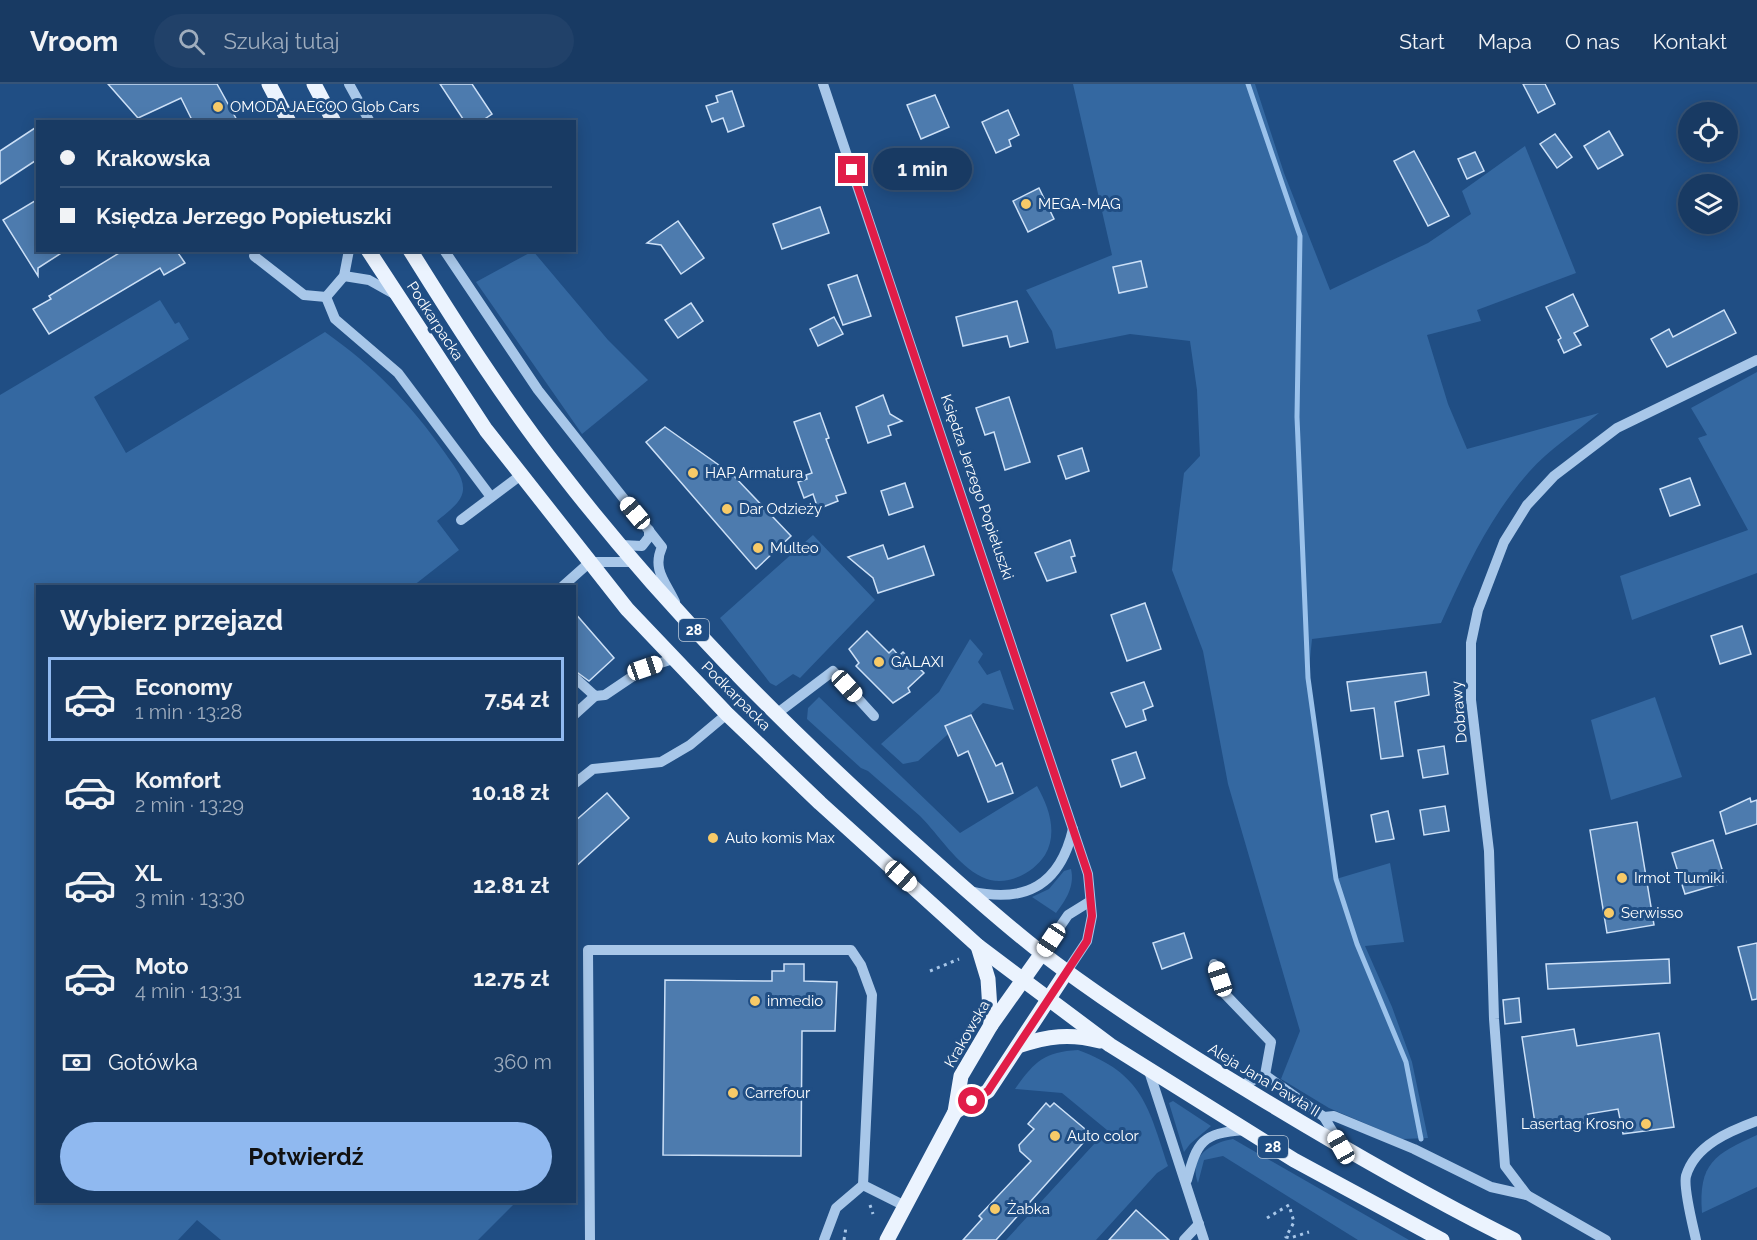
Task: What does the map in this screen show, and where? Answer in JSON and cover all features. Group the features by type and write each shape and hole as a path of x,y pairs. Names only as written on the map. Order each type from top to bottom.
{"main road":[{"path":"269,84 288,120"},
{"path":"314,84 333,120"},
{"name":"Podkarpacka","path":"369,252 473,411 627,609 726,714 978,946 1049,1000"},
{"name":"Podkarpacka","path":"411,252 465,339 542,446 635,562 684,618 775,714 855,792 966,890 1042,953"},
{"path":"978,946 988,979 991,1025"},
{"path":"1022,980 1042,953"},
{"name":"28","path":"1042,953 1067,971"},
{"name":"Księdza Jerzego Popiełuszki","path":"1049,1000 1067,971"},
{"name":"Aleja Jana Pawła II","path":"1067,971 1178,1048 1341,1147 1514,1240"},
{"name":"Krakowska","path":"887,1240 955,1112 961,1076 991,1025 1022,980"},
{"name":"28","path":"1049,1000 1110,1045 1244,1130 1442,1240"},
{"name":"Krakowska","path":"955,1112 988,1091 1049,1000"},
{"path":"1018,1046 1050,1036 1078,1035 1110,1045"}],"street":[{"path":"349,84 369,120"},
{"name":"Księdza Jerzego Popiełuszki","path":"823,84 1088,874 1092,916 1087,941 1067,971"},
{"path":"326,297 344,276 349,252"},
{"name":"Podkarpacka","path":"445,252 538,390 662,546 657,560 658,568 684,618"},
{"path":"254,256 304,295 326,297"},
{"path":"344,276 369,280 398,297"},
{"path":"326,297 335,320 398,373 491,497"},
{"name":"Dobrawy","path":"1527,1195 1505,1166 1494,1019 1489,851 1471,700 1471,643 1478,610 1504,542 1527,505 1554,476 1617,428 1757,360"},
{"path":"462,520 521,475"},
{"path":"621,545 642,546 649,537 649,530"},
{"path":"564,585 590,562 635,562"},
{"path":"576,713 594,696 605,695 645,668 673,659"},
{"path":"775,714 833,671 874,716"},
{"path":"576,679 594,696"},
{"path":"576,782 593,769 661,762 690,745 726,714"},
{"path":"966,890 986,895 1027,893 1040,885 1063,860 1073,828"},
{"path":"1042,953 1068,915 1089,902"},
{"path":"590,1240 588,950 851,950 861,965 872,995 862,1185 836,1208 824,1240"},
{"path":"1214,964 1225,994 1271,1042 1265,1075"},
{"path":"1148,1068 1187,1181 1204,1240"},
{"path":"1240,1086 1265,1075"},
{"path":"1265,1075 1324,1117 1341,1147"},
{"path":"1324,1117 1334,1116 1404,1145 1491,1187 1527,1195 1606,1240"},
{"path":"1696,1240 1685,1178 1693,1162 1708,1144 1733,1130 1757,1121"},
{"path":"1187,1181 1194,1152 1209,1136 1223,1131 1244,1130"},
{"path":"862,1185 905,1206"},
{"path":"1184,1240 1198,1224"}],"path":[{"path":"930,970 959,958"},
{"path":"868,1203 873,1214"},
{"path":"1268,1218 1289,1205 1294,1222 1286,1237 1290,1238 1309,1232"},
{"path":"844,1240 847,1216"}],"shaded area":[{"path":"1073,84 1255,84 1284,173 1330,290 1428,243 1471,214 1462,191 1525,146 1576,273 1477,310 1481,321 1427,335 1448,404 1467,449 1599,413 1545,456 1515,489 1479,544 1441,623 1312,639 1308,678 1336,879 1390,863 1404,942 1365,946 1392,1007 1412,1062 1428,1138 1402,1139 1329,1108 1281,1079 1300,1031 1228,784 1203,651 1172,570 1184,473 1200,456 1197,390 1190,341 1130,334 1056,349 1052,331 1026,290 1112,255"},
{"path":"534,252 608,340 648,380 582,434 476,282"},
{"path":"160,300 175,324 179,322 189,339 94,397 126,453 325,332 375,372 405,402 457,470 463,485 460,499 437,521 459,550 414,585 36,585 36,1203 515,1203 478,1240 221,1240 197,1220 178,1240 0,1240 0,395"},
{"path":"1757,372 1757,573 1632,620 1620,576 1748,530 1698,438 1707,435 1691,408"},
{"path":"813,535 875,600 800,678 793,674 776,686 770,683 720,618"},
{"path":"970,639 983,654 978,662 987,675 1000,670 1014,710 983,703 918,761 903,764 881,744 939,692"},
{"path":"819,697 960,833 1037,786 1048,811 1051,829 1049,847 1040,862 1026,873 1008,880 991,880 973,872 956,857 920,816 868,771 861,768 807,719 808,708"},
{"path":"1655,697 1682,777 1611,800 1591,720"},
{"path":"1071,869 1071,887 1056,913 1032,897 1049,889 1064,871"},
{"path":"1078,1050 1100,1059 1130,1081 1148,1109 1168,1166 1157,1173 1096,1240 1006,1240 1107,1130 1062,1093 1015,1089 1028,1071 1041,1060 1057,1053"},
{"path":"1173,1101 1211,1126 1184,1152 1169,1103"},
{"path":"1757,1135 1757,1187 1702,1213 1703,1182 1712,1162 1730,1148"},
{"path":"1233,1139 1409,1240 1358,1240 1223,1156 1204,1160 1198,1183 1196,1166 1203,1153 1216,1144"}],"building":[{"path":"108,84 217,84 237,120 192,120 181,98 138,118"},
{"path":"440,84 472,84 492,114 483,120 464,120"},
{"path":"1523,84 1545,84 1555,104 1538,113"},
{"path":"732,91 744,126 728,132 723,118 712,122 706,106 718,102 716,96"},
{"path":"935,95 949,127 921,139 907,105"},
{"path":"1008,110 1019,135 1009,140 1011,146 996,153 982,122"},
{"path":"36,127 36,160 0,184 0,151"},
{"path":"1609,131 1623,155 1598,169 1584,146"},
{"path":"1555,134 1572,157 1557,168 1540,144"},
{"path":"1414,151 1449,216 1428,226 1394,161"},
{"path":"1475,152 1484,171 1467,179 1458,159"},
{"path":"1039,188 1054,219 1028,232 1013,201"},
{"path":"36,200 36,252 63,252 38,268 38,276 3,220"},
{"path":"820,207 829,233 782,249 773,224"},
{"path":"678,221 704,258 681,274 661,245 647,243"},
{"path":"121,252 177,252 185,263 164,275 160,268 49,334 33,309 51,299 49,296"},
{"path":"1141,261 1147,287 1119,293 1113,267"},
{"path":"857,275 871,316 843,325 828,285"},
{"path":"1573,294 1588,326 1574,333 1581,345 1564,353 1558,340 1561,338 1546,307"},
{"path":"1017,301 1028,342 1010,347 1007,336 963,346 956,317"},
{"path":"691,303 703,321 678,338 665,320"},
{"path":"1724,310 1736,333 1667,367 1651,339 1669,329 1673,337"},
{"path":"834,317 843,334 818,346 810,329"},
{"path":"883,395 890,414 902,421 888,426 891,435 868,443 856,407"},
{"path":"1009,397 1030,462 1005,470 994,432 985,435 976,408"},
{"path":"820,413 829,438 826,439 846,493 836,496 838,501 818,509 813,494 804,498 798,482 807,479 806,475 812,473 794,422"},
{"path":"665,427 733,475 791,536 756,569 646,442"},
{"path":"1082,448 1089,471 1066,479 1058,456"},
{"path":"1690,478 1700,505 1670,516 1660,489"},
{"path":"905,483 913,507 889,515 881,491"},
{"path":"1070,540 1075,556 1071,557 1076,572 1047,581 1035,553"},
{"path":"883,545 888,559 924,546 934,575 878,593 873,578 848,557"},
{"path":"1145,603 1161,649 1127,661 1111,615"},
{"path":"576,614 614,658 589,681 576,671"},
{"path":"1742,626 1751,654 1720,664 1711,636"},
{"path":"867,631 889,653 893,649 899,656 903,652 924,673 908,688 910,692 893,703 856,666 859,663 849,649"},
{"path":"1426,672 1429,695 1395,702 1403,756 1381,759 1374,708 1351,711 1347,682"},
{"path":"1144,682 1153,706 1143,710 1146,720 1126,727 1111,693"},
{"path":"971,715 996,766 1002,763 1013,793 988,802 968,751 958,756 945,726"},
{"path":"1444,746 1448,774 1423,778 1418,750"},
{"path":"1136,752 1145,778 1121,787 1112,760"},
{"path":"607,793 629,818 576,866 576,820"},
{"path":"1750,798 1751,802 1757,800 1757,824 1726,834 1720,812"},
{"path":"1445,806 1449,831 1424,835 1420,810"},
{"path":"1388,811 1394,839 1376,842 1371,815"},
{"name":"Irmot Tlumiki","path":"1637,822 1654,925 1607,933 1590,830"},
{"path":"1713,840 1726,882 1685,894 1672,853"},
{"path":"1184,933 1192,958 1162,969 1153,943"},
{"path":"1757,943 1757,999 1752,1000 1738,947"},
{"path":"1669,959 1670,983 1548,989 1546,964"},
{"name":"Carrefour","path":"784,964 804,964 804,981 837,982 835,1031 802,1031 801,1156 663,1155 665,980 772,981 772,971 784,971"},
{"path":"1519,998 1521,1022 1505,1024 1503,1000"},
{"path":"1574,1029 1577,1046 1659,1033 1674,1127 1623,1134 1618,1109 1588,1114 1589,1122 1536,1130 1522,1037"},
{"path":"1046,1103 1050,1107 1054,1103 1091,1134 996,1240 963,1240 982,1219 979,1216 1031,1161 1020,1151 1019,1145 1034,1129 1028,1124"},
{"path":"1136,1210 1169,1240 1109,1240"}],"waterway":[{"path":"1248,84 1300,236 1297,417 1308,678 1336,879 1357,944 1406,1062 1421,1139"}],"place":[{"name":"OMODA JAECOO Glob Cars","path":"218,107"},
{"name":"MEGA-MAG","path":"1026,204"},
{"name":"HAP Armatura","path":"693,473"},
{"name":"Dar Odzieży","path":"727,509"},
{"name":"Multeo","path":"758,548"},
{"name":"GALAXI","path":"879,662"},
{"name":"Auto komis Max","path":"713,838"},
{"name":"Irmot Tlumiki","path":"1622,878"},
{"name":"Serwisso","path":"1609,913"},
{"name":"inmedio","path":"755,1001"},
{"name":"Carrefour","path":"733,1093"},
{"name":"Lasertag Krosno","path":"1646,1124"},
{"name":"Auto color","path":"1055,1136"},
{"name":"Żabka","path":"995,1209"}],"route":[{"path":"852,170 1088,874 1092,916 1087,941 988,1091 972,1101"}]}
